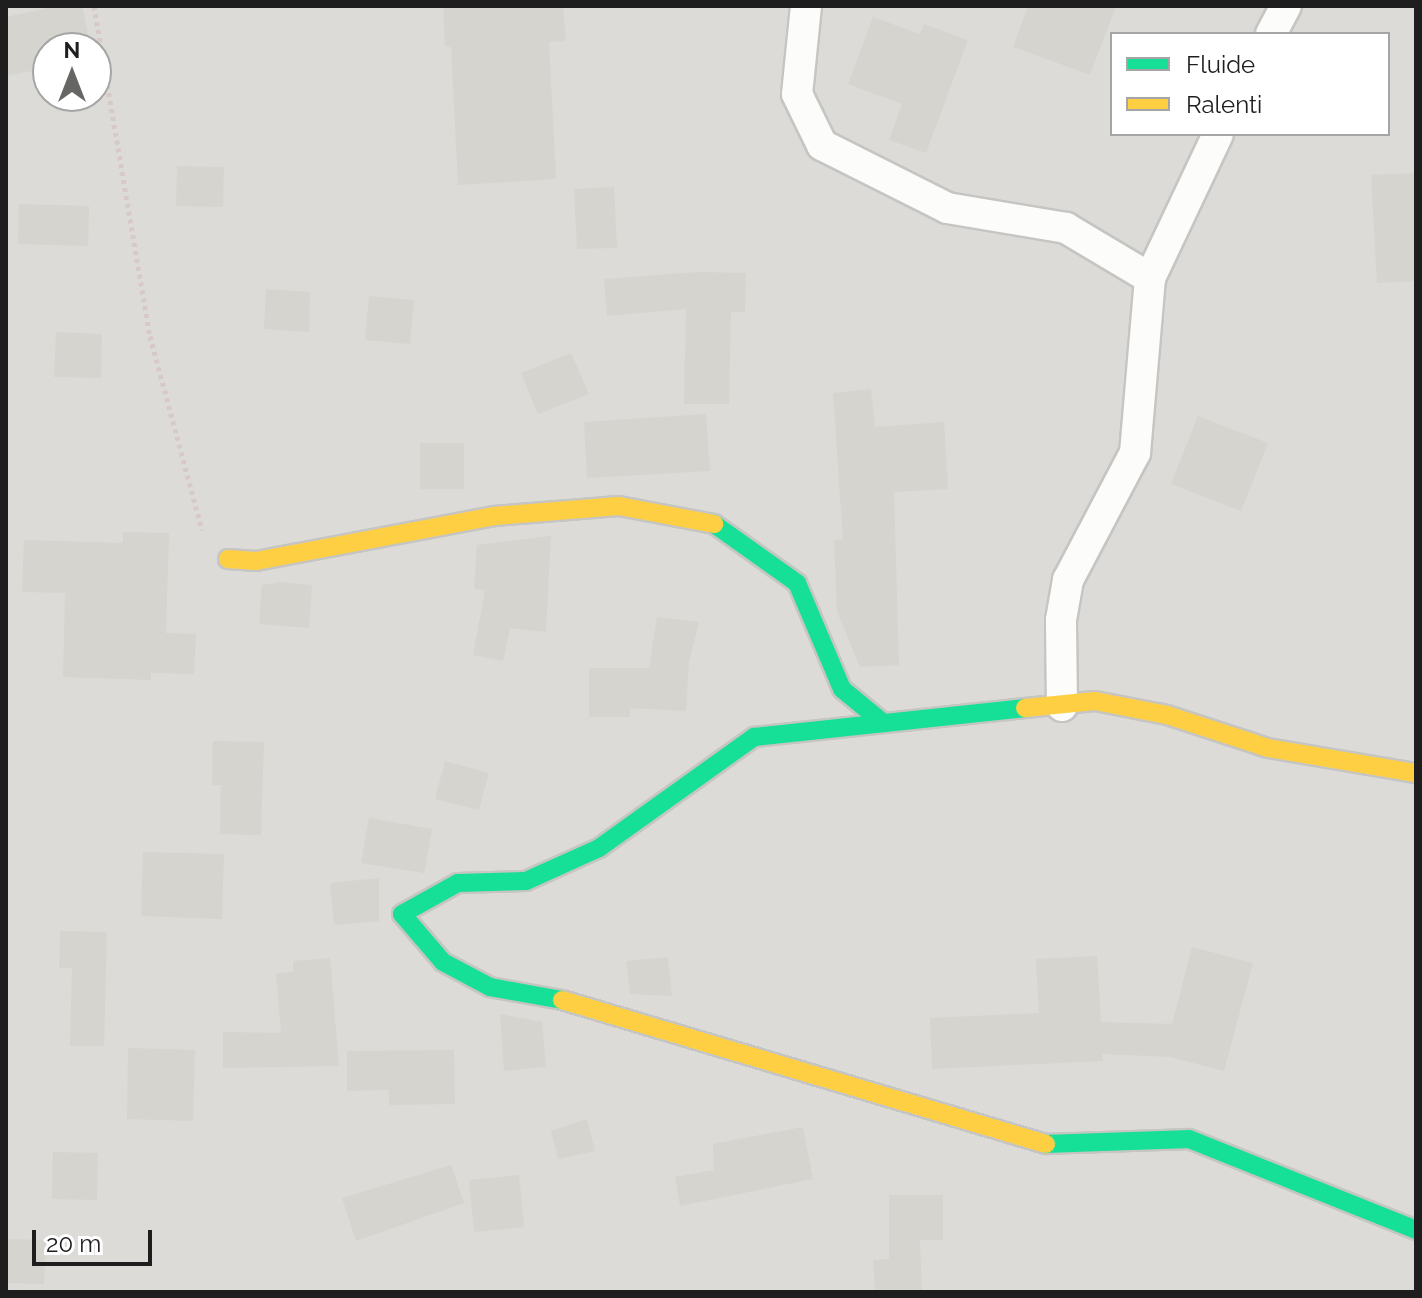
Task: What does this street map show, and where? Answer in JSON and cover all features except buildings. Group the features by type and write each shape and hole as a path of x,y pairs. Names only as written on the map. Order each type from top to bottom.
{"street":[{"path":"806,6 797,94 822,145 947,208 1066,228 1150,278"},
{"path":"1272,32 1286,6"},
{"path":"1062,706 1061,620 1068,580 1135,453 1150,278 1217,136"},
{"path":"228,559 256,561 494,516 619,506 709,520 797,583 842,689 881,721"},
{"path":"1416,773 1268,748 1167,715 1095,701 918,722 881,721 754,737 599,848 526,881 458,883 402,914 443,962 490,987 565,1001 1058,1148 1189,1139 1416,1230"}],"path":[{"path":"94,6 150,336 205,543 228,559"}],"shaded area":[{"path":"6,6 1416,6 1416,1292 6,1292"}],"traffic: fast":[{"path":"714,524 797,583 842,689 881,721"},
{"path":"562,1000 490,987 443,962 402,914 458,883 526,881 599,848 754,737 1025,708"},
{"path":"1046,1144 1189,1139 1416,1230"}],"traffic: slow":[{"path":"228,559 256,561 494,516 619,506 714,524"},
{"path":"1025,708 1095,701 1167,715 1268,748 1416,773"},
{"path":"562,1000 1046,1144"}]}
